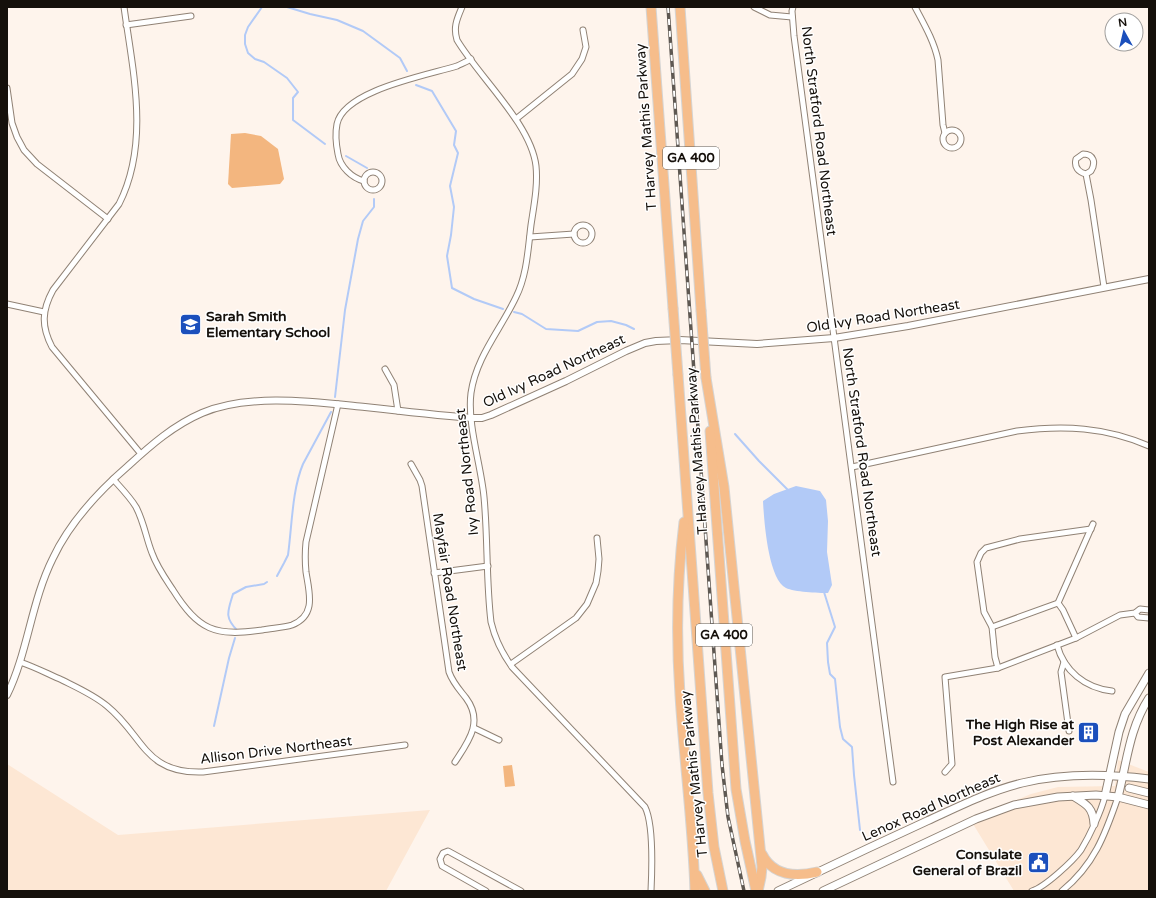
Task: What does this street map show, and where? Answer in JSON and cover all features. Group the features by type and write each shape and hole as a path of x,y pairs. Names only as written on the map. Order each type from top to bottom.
{"highway":[{"name":"T Harvey Mathis Parkway","path":"652,7 708,793 714,847 723,891"},
{"name":"T Harvey Mathis Parkway","path":"680,7 736,789 744,841 757,891"},
{"path":"706,378 724,487 760,846 762,867 757,891"},
{"path":"687,501 680,572 678,672 695,891"},
{"path":"760,846 766,862 779,872 798,875 818,872"},
{"path":"694,864 705,891"}],"main road":[{"path":"1104,796 1119,732 1125,714 1149,673"},
{"path":"1118,797 1136,720 1149,698"},
{"name":"Lenox Road Northeast","path":"778,891 940,815 1003,788 1024,782 1056,777 1109,775 1149,779"},
{"path":"1124,776 1129,788"},
{"path":"1129,788 1149,793"},
{"path":"1118,797 1129,788"},
{"path":"1073,796 1088,806 1093,815 1094,824"},
{"name":"Lenox Road Northeast","path":"823,891 992,812 1014,805 1073,796 1104,796 1118,797 1149,806"}],"street":[{"path":"124,7 136,97 136,149 132,170 127,188 119,204 53,290 47,300 44,312 45,331 52,347 142,454"},
{"name":"Ivy Road Northeast","path":"462,7 456,20 455,33 457,40 516,119 531,145 536,164 536,184 530,237 526,265 520,288 492,338 476,371 471,394 471,418 484,497 491,622 496,640 504,656 645,807 650,820 651,891"},
{"path":"754,7 770,15 792,16"},
{"name":"North Stratford Road Northeast","path":"793,7 792,16 893,782"},
{"path":"915,7 930,34 936,50 943,126 946,133"},
{"path":"126,25 191,16"},
{"path":"516,119 572,74 582,59 586,47 583,30"},
{"path":"364,181 358,180 339,160 336,143 337,123 350,105 363,96 401,81 422,74 458,66 471,59"},
{"path":"7,88 12,124 24,150 37,164 108,219"},
{"path":"1086,174 1104,288"},
{"path":"530,237 574,234"},
{"name":"Old Ivy Road Northeast","path":"7,696 20,662 38,595 53,557 65,536 94,498 113,479 159,439 184,422 204,412 224,406 250,402 288,401 338,404 482,418 492,415 566,381 626,351 650,342 680,340 757,344 834,338 908,326 1149,279"},
{"path":"7,304 44,312"},
{"path":"386,369 394,385 398,411"},
{"path":"113,479 136,507 158,568 183,606 194,618 211,629 230,633 244,633 290,625 303,617 310,604 310,594 305,563 306,542 338,404"},
{"path":"852,467 1017,431 1041,428 1065,427 1096,430 1127,438 1149,446"},
{"name":"Mayfair Road Northeast","path":"411,464 422,486 449,672 454,684 471,706 474,716 474,728"},
{"path":"992,627 1058,604 1093,524"},
{"path":"998,668 995,657 992,627 984,612 977,562 981,553 986,548 1020,539 1090,529"},
{"path":"511,664 576,618 587,604 594,588 598,571 599,559 597,538"},
{"path":"434,573 488,566"},
{"path":"1058,604 1063,610 1076,638"},
{"path":"945,772 952,764 945,677 998,668 1076,638 1120,615 1135,613 1140,609 1149,610"},
{"path":"1135,613 1138,616 1149,618"},
{"path":"1057,645 1064,662 1070,671 1080,680 1090,685 1112,691"},
{"name":"Allison Drive Northeast","path":"20,662 34,667 99,700 117,715 151,756 166,766 181,771 203,772 405,745"},
{"path":"1064,662 1061,672 1069,731"},
{"path":"454,762 470,739 474,728 499,740"},
{"path":"1032,891 1039,889 1050,880 1081,850 1102,808 1104,796"},
{"path":"1062,891 1073,882 1092,859 1105,833 1118,797"},
{"path":"486,891 442,866 440,859 443,853 448,851 521,891"}],"shaded area":[{"path":"245,133 261,136 278,149 284,179 280,184 232,188 228,184 231,134"},
{"path":"1118,760 1149,772 1149,891 1014,891 970,819 1031,794 1058,787 1115,786"},
{"path":"7,764 118,835 430,810 386,891 7,891"},
{"path":"512,765 515,786 505,787 503,766"}],"water":[{"path":"796,486 820,491 826,500 828,521 827,552 832,585 828,593 800,591 786,588 780,582 771,562 764,521 763,501 774,494"}],"waterway":[{"path":"262,7 248,27 245,35 245,44 248,53 255,59 264,62 287,78 298,92 293,98 293,120 325,144"},
{"path":"287,7 337,20 363,31 400,58 407,71"},
{"path":"416,85 432,91 456,131 454,145 458,153 450,186 454,207 447,256 452,288 474,299 503,309"},
{"path":"346,156 367,168"},
{"path":"335,397 345,310 358,239 363,221 374,207 374,199"},
{"path":"514,312 522,314 546,329 578,331 597,322 611,321 634,329"},
{"path":"277,576 288,555 294,497 299,474 331,412"},
{"path":"735,434 788,490"},
{"path":"237,630 230,621 228,614 233,594 246,587 264,584 267,582"},
{"path":"824,592 835,627 827,643 828,662 830,674 835,679 840,727 843,739 852,747 860,830"},
{"path":"214,726 235,638"}],"railway":[{"path":"668,7 722,765 728,817 744,891"}],"place":[{"name":"Sarah Smith Elementary School","path":"190,324"},
{"name":"The High Rise at Post Alexander","path":"1089,732"},
{"name":"Consulate General of Brazil","path":"1038,862"}]}
